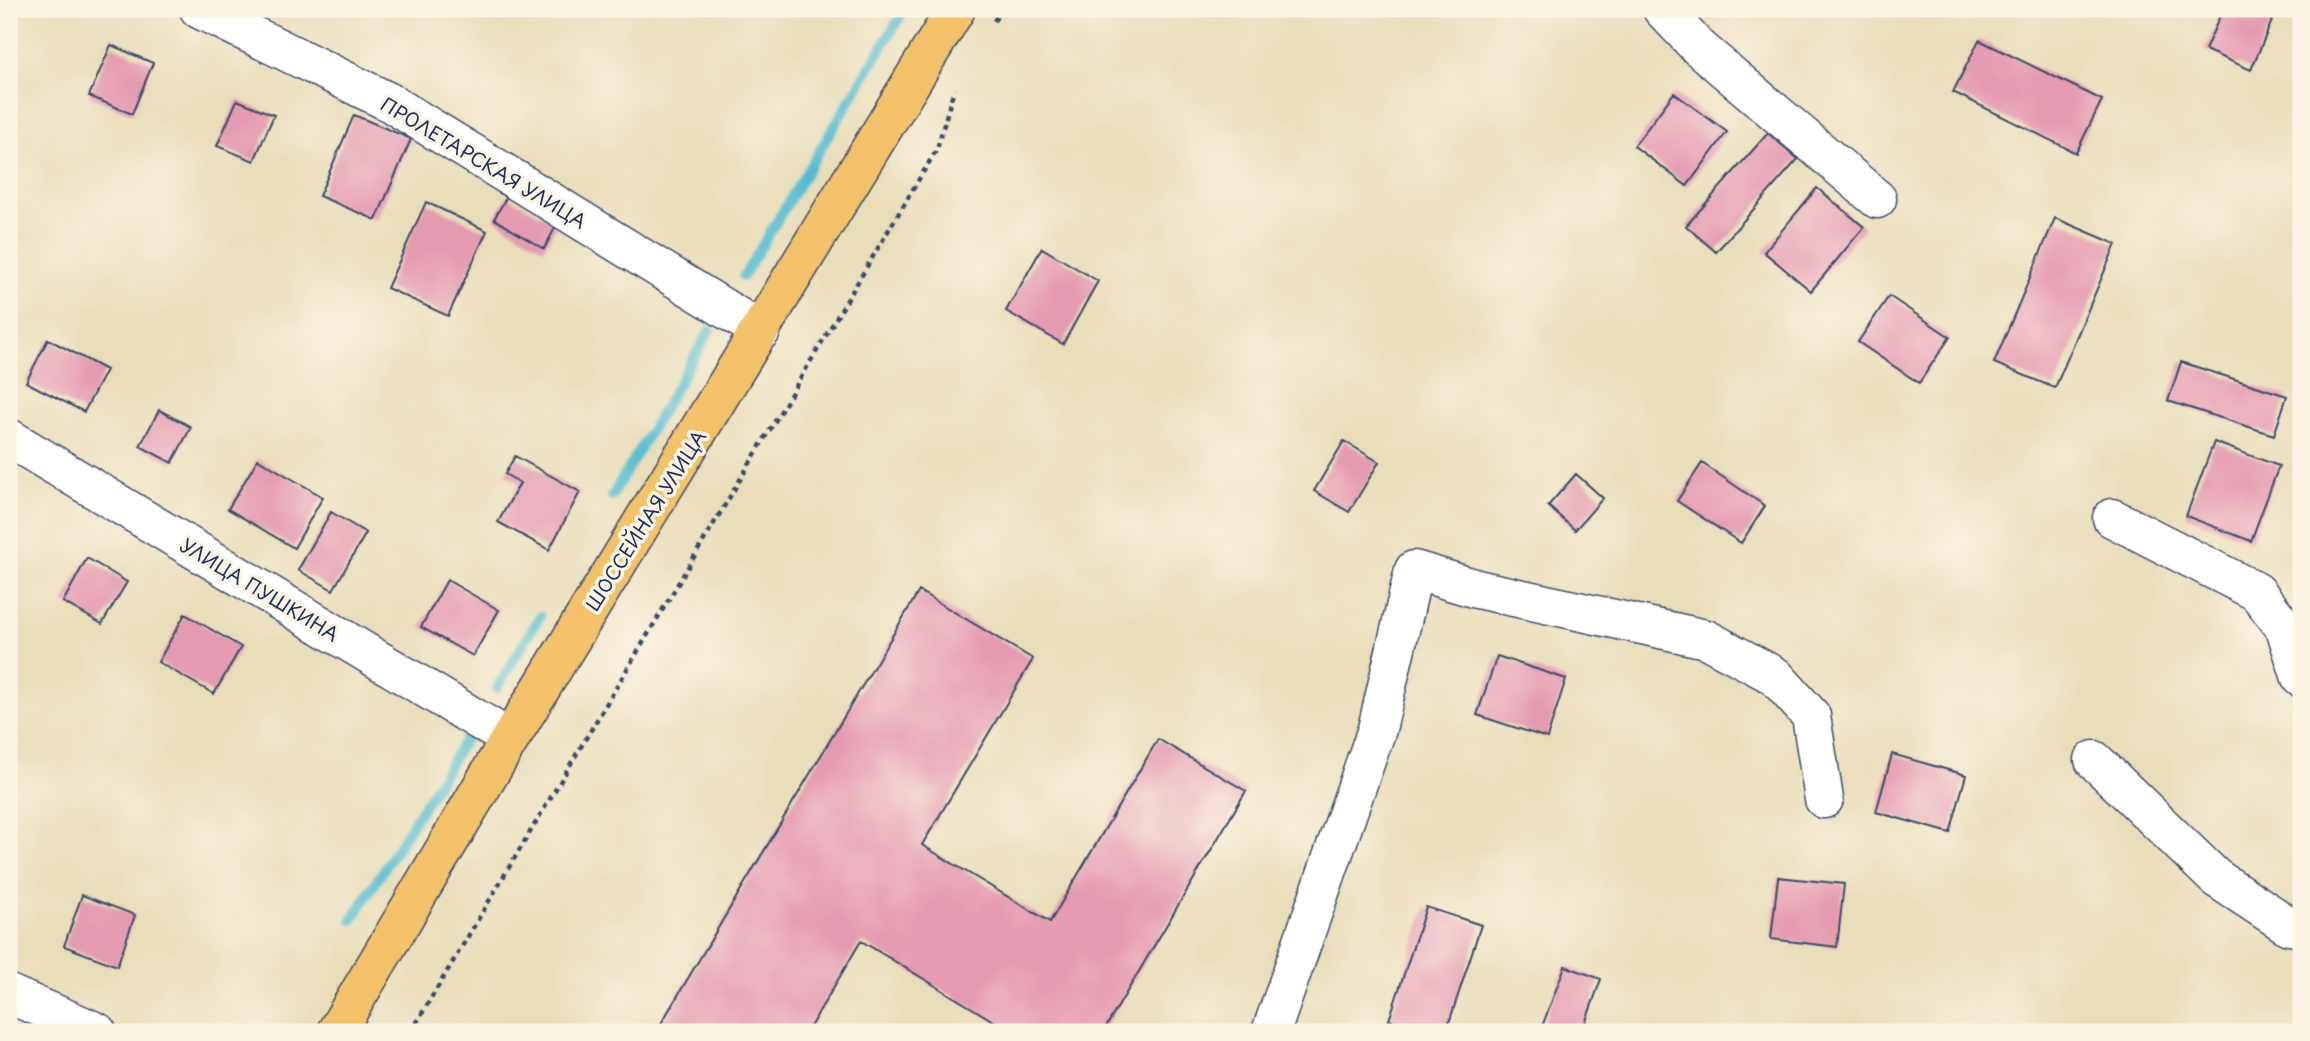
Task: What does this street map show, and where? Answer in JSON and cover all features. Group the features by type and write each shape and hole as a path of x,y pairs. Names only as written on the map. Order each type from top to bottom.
{"main road":[{"name":"ШОССЕЙНАЯ УЛИЦА","path":"336,1032 510,739 956,9"}],"street":[{"name":"ПРОЛЕТАРСКАЯ УЛИЦА","path":"199,9 389,102 761,331"},
{"path":"1662,9 1697,46 1877,199"},
{"name":"УЛИЦА ПУШКИНА","path":"9,438 510,739"},
{"path":"2112,518 2257,593 2285,628 2301,678"},
{"path":"1271,1032 1377,729 1414,570 1477,589 1706,639 1775,676 1811,716 1824,799"},
{"path":"2094,760 2216,878 2290,926 2301,927"},
{"path":"9,995 97,1032"}],"path":[{"path":"989,30 1002,9"},
{"path":"411,1032 937,149 956,83"}],"building":[{"path":"2223,9 2277,9 2251,70 2205,50"},
{"path":"1979,40 2102,100 2076,153 1953,92"},
{"path":"111,45 153,63 132,114 89,96"},
{"path":"1674,93 1727,132 1687,186 1634,146"},
{"path":"237,100 274,115 254,161 217,146"},
{"path":"354,115 411,139 376,220 319,196"},
{"path":"1768,133 1798,159 1716,252 1686,226"},
{"path":"1817,188 1864,227 1811,291 1764,252"},
{"path":"507,196 557,224 544,249 494,219"},
{"path":"426,202 487,231 448,316 387,288"},
{"path":"2055,218 2116,244 2055,388 1994,363"},
{"path":"1042,248 1098,281 1063,344 1006,311"},
{"path":"1889,296 1950,337 1919,383 1858,342"},
{"path":"48,339 106,370 84,412 26,382"},
{"path":"2181,362 2287,396 2274,435 2168,401"},
{"path":"159,410 191,427 172,463 140,446"},
{"path":"1344,441 1379,462 1349,512 1314,491"},
{"path":"2214,442 2279,466 2251,541 2186,516"},
{"path":"515,456 580,492 549,550 498,522 520,483 505,474"},
{"path":"258,459 323,497 294,548 228,509"},
{"path":"1702,463 1765,506 1741,543 1677,501"},
{"path":"1576,474 1603,498 1575,530 1548,506"},
{"path":"331,512 366,533 333,590 298,570"},
{"path":"87,558 127,582 102,624 63,602"},
{"path":"447,580 499,610 473,656 421,627"},
{"path":"919,591 1033,659 922,845 1050,922 1158,739 1246,791 1103,1032 989,1032 995,1022 861,941 807,1032 656,1032"},
{"path":"185,614 241,647 214,694 158,662"},
{"path":"1497,656 1566,679 1547,738 1477,715"},
{"path":"1892,754 1966,775 1950,833 1876,812"},
{"path":"1778,877 1844,884 1837,947 1771,939"},
{"path":"82,895 135,915 117,966 64,946"},
{"path":"1426,907 1481,925 1446,1032 1425,1032 1389,1020"},
{"path":"1565,966 1601,979 1582,1032 1540,1032"}],"waterway":[{"path":"743,277 905,9"},
{"path":"612,496 710,330"},
{"path":"497,688 540,616"},
{"path":"352,920 468,735"}]}
